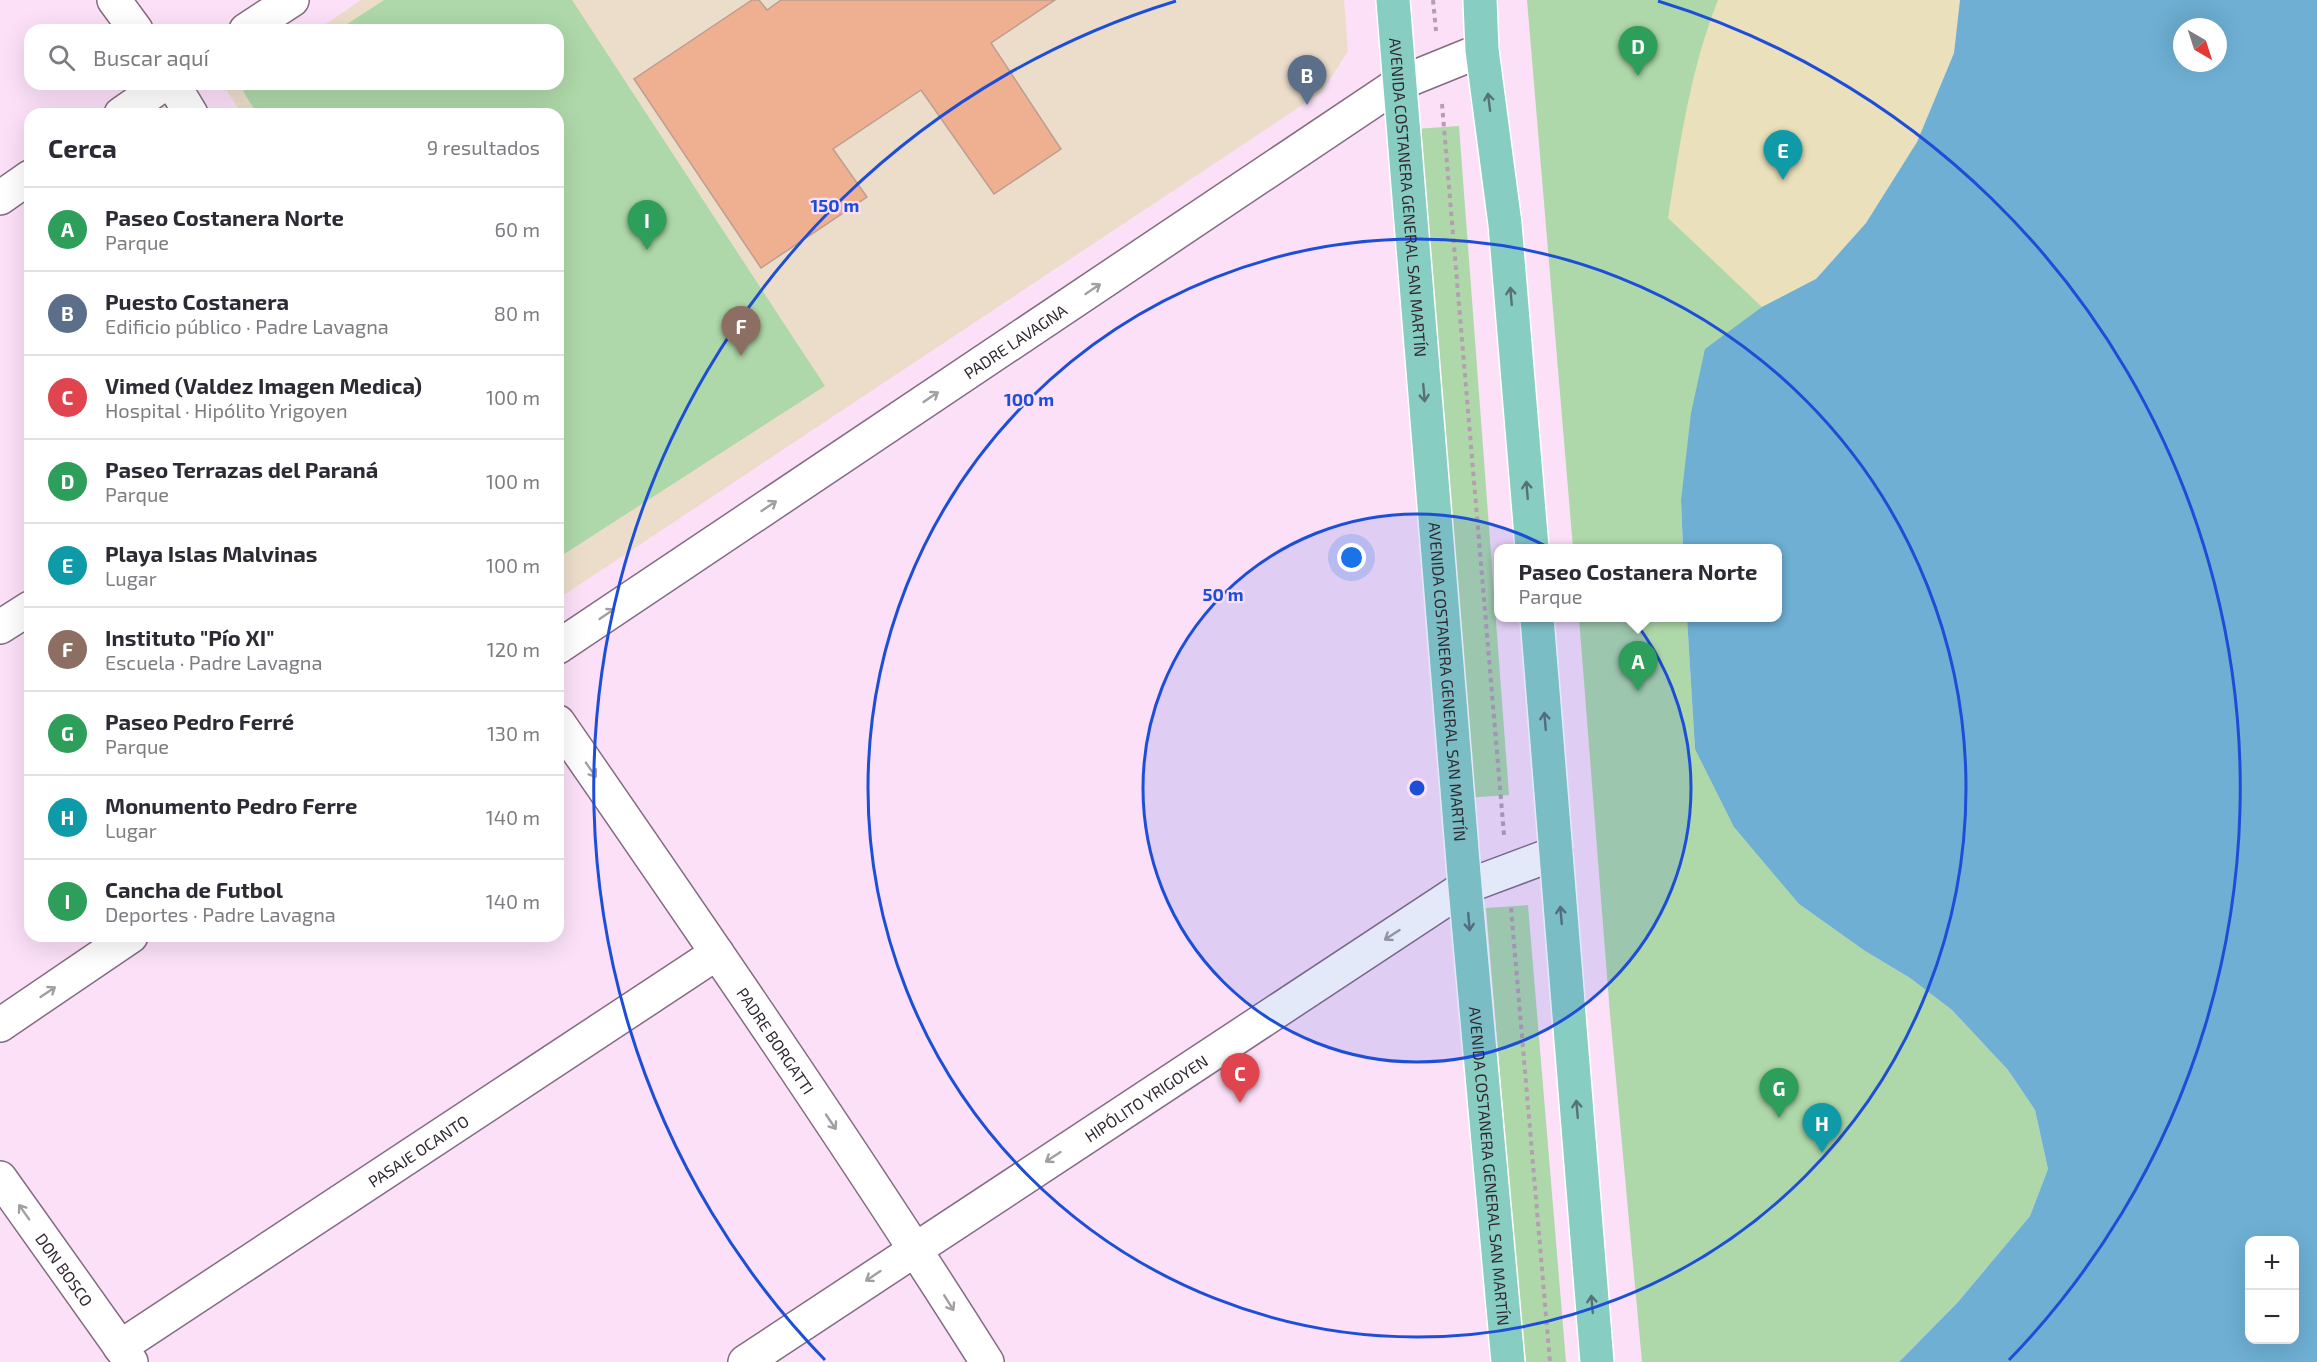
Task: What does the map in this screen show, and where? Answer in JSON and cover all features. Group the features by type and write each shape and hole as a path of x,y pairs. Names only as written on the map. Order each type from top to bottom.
{"main road":[{"name":"AVENIDA COSTANERA GENERAL SAN MARTÍN","path":"1393,0 1398,84 1465,887 1508,1362"},
{"path":"1480,0 1482,50 1505,224 1532,544"},
{"path":"1537,622 1597,1362"}],"street":[{"path":"114,0 132,24"},
{"path":"255,24 292,0"},
{"name":"PADRE LAVAGNA","path":"564,643 1398,84 1482,50"},
{"path":"130,108 155,90"},
{"path":"177,90 187,108"},
{"path":"0,198 24,181"},
{"path":"0,627 24,612"},
{"name":"PADRE BORGATTI","path":"564,731 915,1248 987,1362"},
{"name":"HIPÓLITO YRIGOYEN","path":"745,1362 1465,887 1556,853"},
{"path":"0,1025 122,942"},
{"name":"PASAJE OCANTO","path":"125,1354 717,953"},
{"name":"DON BOSCO","path":"0,1178 125,1354"}],"path":[{"path":"1434,0 1490,690 1550,1362"}],"shaded area":[{"path":"361,0 1344,0 1348,51 1322,92 564,595 564,108 238,108 227,91 564,90 564,24 326,24"}],"green space":[{"path":"384,0 572,0 825,386 564,554 564,108 253,108 243,91 564,90 564,24 347,24"},
{"path":"1527,0 1960,0 1816,279 1681,501 1683,544 1573,544"},
{"path":"1459,126 1494,594 1494,622 1496,622 1509,795 1465,798 1415,129"},
{"path":"1579,622 1687,622 1695,749 1799,904 1865,951 1910,978 1952,1010 2008,1070 2035,1110 2048,1169 2030,1216 1958,1302 1899,1362 1642,1362 1610,1014"},
{"path":"1528,905 1566,1362 1524,1362 1486,908"}],"sand":[{"path":"1718,0 1960,0 1954,53 1917,142 1866,223 1816,279 1762,307 1668,218 1693,80"}],"water":[{"path":"1960,0 2317,0 2317,1362 1899,1362 1958,1302 2030,1216 2048,1169 2035,1110 2008,1070 1952,1010 1910,978 1865,951 1799,904 1734,827 1695,749 1687,622 1782,622 1782,544 1683,544 1681,501 1691,413 1705,349 1762,307 1816,279 1866,223 1917,142 1954,53"}],"building":[{"path":"752,0 759,0 767,10 781,0 1055,0 991,43 1061,149 994,194 921,90 833,149 867,197 761,268 634,79"}],"place":[{"name":"Paseo Terrazas del Paraná","path":"1638,76"},
{"name":"Puesto Costanera","path":"1307,105"},
{"name":"Playa Islas Malvinas","path":"1783,180"},
{"name":"Cancha de Futbol","path":"647,250"},
{"name":"Instituto \"Pío XI\"","path":"741,356"},
{"name":"Paseo Costanera Norte","path":"1638,691"},
{"name":"Vimed (Valdez Imagen Medica)","path":"1240,1103"},
{"name":"Paseo Pedro Ferré","path":"1779,1118"},
{"name":"Monumento Pedro Ferre","path":"1822,1153"}]}
